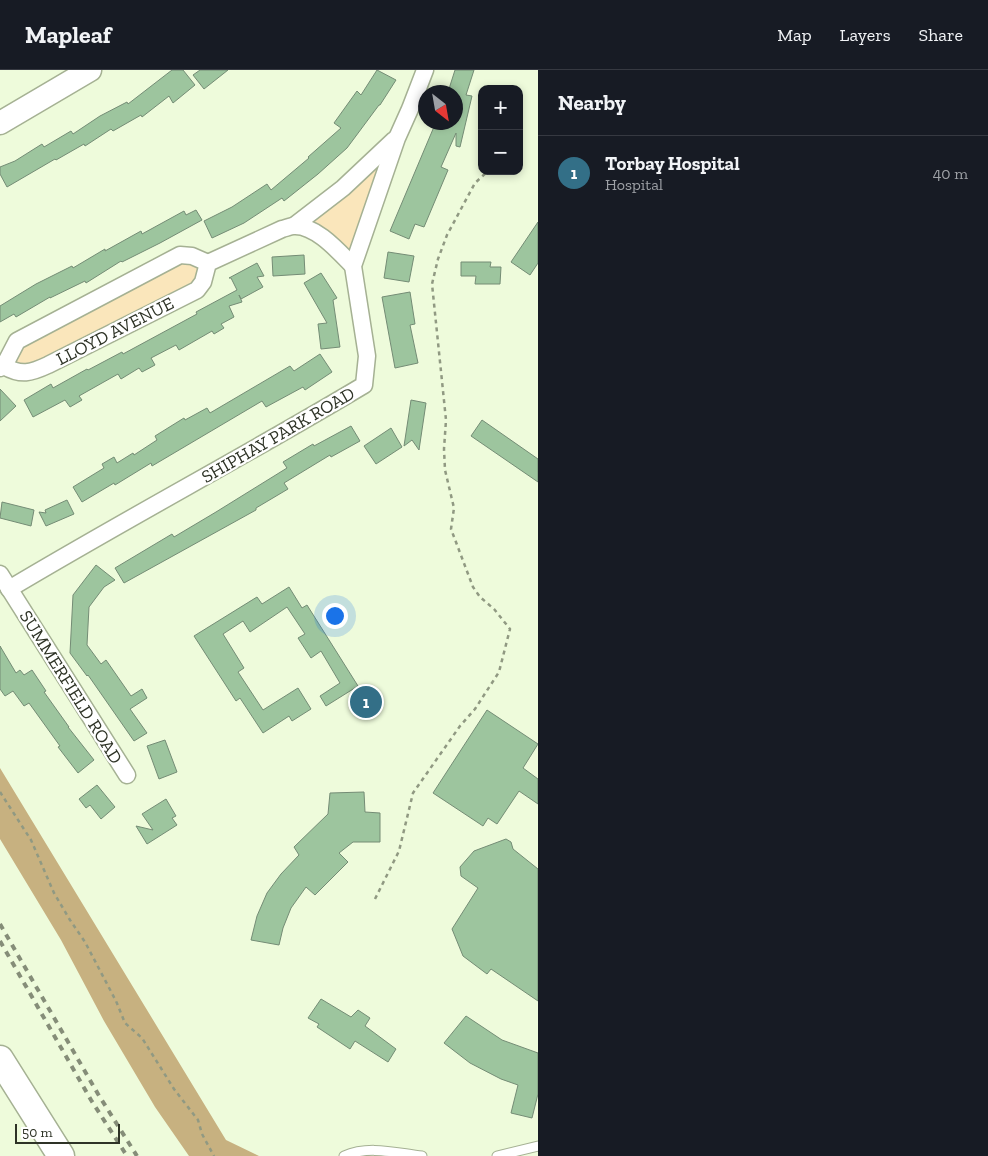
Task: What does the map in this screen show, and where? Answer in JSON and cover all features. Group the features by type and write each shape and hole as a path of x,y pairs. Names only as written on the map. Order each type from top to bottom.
{"main road":[{"path":"0,1059 61,1156"},
{"path":"43,1130 67,1156"}],"street":[{"path":"0,123 90,70"},
{"name":"SHIPHAY PARK ROAD","path":"9,589 308,419 364,385 367,356 353,266 397,138 425,70"},
{"path":"208,263 282,228 295,225 343,188 397,138"},
{"path":"295,225 316,232 353,266"},
{"name":"LLOYD AVENUE","path":"180,255 192,256 208,263 203,282 197,290 32,372 23,373 2,367 16,342 180,255"},
{"name":"SUMMERFIELD ROAD","path":"0,574 127,775"}],"lane":[{"path":"497,1156 538,1146"},
{"path":"344,1156 353,1152 376,1150 422,1156"}],"path":[{"path":"375,899 400,851 413,793 460,726 475,709 499,672 510,629 473,587 451,529 454,508 445,470 446,420 432,284 438,259 448,235 475,183 484,175"},
{"path":"0,792 31,840 54,893 90,950 125,1023 142,1038 174,1089 198,1120 202,1134 214,1156"}],"shaded area":[{"path":"384,160 350,250 331,232 313,223"},
{"path":"178,259 202,265 198,279 63,350 30,365 21,365 16,361 15,342"},
{"path":"0,768 226,1140 259,1156 189,1156 155,1107 104,1021 61,940 0,839"}],"building":[{"path":"172,70 183,70 195,85 173,103 169,96 142,117 141,115 113,131 111,129 85,146 84,144 55,159 7,187 0,174 0,167 15,161 42,144 44,147 71,131 73,134 100,116 127,102 128,104"},
{"path":"200,70 228,70 204,89 193,75"},
{"path":"377,70 396,80 380,105 347,148 284,201 282,198 244,223 212,238 204,221 232,207 267,184 271,190 309,158 341,128 334,123 357,91 361,95"},
{"path":"455,70 474,70 466,95 472,96 460,147 456,146 456,133 441,167 448,170 424,227 415,224 409,239 390,231 433,130 463,130 463,85 450,85"},
{"path":"196,210 202,220 160,243 121,261 86,283 85,281 50,297 16,317 14,314 0,322 0,306 36,284 72,266 73,268 141,231 142,234 184,211 186,215"},
{"path":"538,222 538,263 530,275 511,262"},
{"path":"388,252 414,256 409,282 384,278"},
{"path":"304,255 305,274 273,276 272,257"},
{"path":"461,262 491,262 490,267 501,267 500,284 475,284 476,276 461,276"},
{"path":"257,263 264,276 257,277 263,287 241,299 239,295 242,302 229,306 234,317 221,324 224,328 214,334 212,331 179,350 176,345 151,358 155,365 142,372 139,368 121,379 118,374 79,396 82,400 70,407 65,400 33,417 24,400 51,384 53,388 122,352 123,354 197,314 196,312 237,290 231,278 229,278"},
{"path":"321,273 337,298 333,300 340,347 321,349 318,324 327,323 304,283"},
{"path":"410,292 415,324 410,325 418,363 395,368 382,297"},
{"path":"320,354 332,372 305,390 303,387 266,407 262,401 152,466 151,463 82,502 73,487 104,468 102,464 114,457 117,463 133,453 134,455 157,440 155,436 184,418 185,420 207,408 210,413 290,366 294,371"},
{"path":"0,389 16,406 0,421"},
{"path":"411,400 426,403 419,450 412,440 404,446"},
{"path":"482,420 538,459 538,482 471,436"},
{"path":"351,426 360,441 331,457 330,455 284,483 288,489 256,508 256,510 124,583 115,568 172,534 174,537 287,468 283,462 313,444 314,446"},
{"path":"391,428 402,447 376,464 364,446"},
{"path":"67,500 74,514 46,526 39,512 46,513 45,510"},
{"path":"2,502 34,510 31,526 0,518"},
{"path":"96,565 115,580 104,587 89,607 87,645 101,664 106,660 131,696 142,689 147,698 130,709 147,733 134,741 88,675 70,653 73,595"},
{"path":"289,587 302,608 307,605 358,686 326,706 320,696 340,683 321,651 311,658 298,638 305,634 287,607 250,632 243,621 223,634 244,668 238,672 263,710 298,688 311,709 292,721 289,716 263,733 240,698 236,701 194,636 257,597 262,604"},
{"path":"0,646 16,673 20,670 24,675 32,670 46,691 44,692 68,727 94,760 78,773 29,703 24,706 13,691 5,696 0,689"},
{"path":"487,710 538,744 523,768 538,779 538,804 519,791 497,824 488,818 483,826 433,793"},
{"path":"165,740 177,772 159,779 147,746"},
{"path":"97,785 115,807 101,819 90,805 86,808 79,799"},
{"path":"364,792 365,812 380,813 380,842 353,842 339,853 348,862 315,895 306,887 291,908 279,945 251,940 257,916 267,893 281,874 299,855 294,847 328,814 330,793"},
{"path":"166,799 176,816 172,818 177,825 147,844 136,826 153,830 142,814"},
{"path":"506,839 511,842 513,849 538,869 538,1001 491,969 487,974 463,956 452,929 478,888 461,876 460,867 474,851"},
{"path":"321,999 351,1017 358,1010 370,1018 365,1026 396,1049 388,1062 355,1041 350,1049 317,1027 319,1024 308,1018"},
{"path":"466,1016 502,1040 538,1053 538,1094 532,1118 511,1113 518,1085 501,1079 470,1063 444,1043"}],"railway":[{"path":"0,924 98,1094 137,1156"},
{"path":"0,941 91,1100 127,1156"}],"place":[{"name":"Torbay Hospital","path":"366,702"}]}
